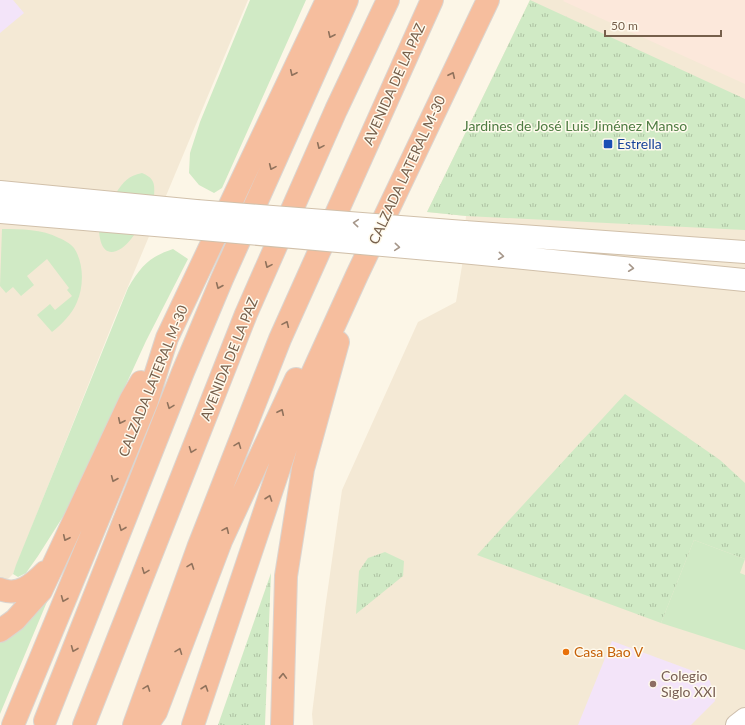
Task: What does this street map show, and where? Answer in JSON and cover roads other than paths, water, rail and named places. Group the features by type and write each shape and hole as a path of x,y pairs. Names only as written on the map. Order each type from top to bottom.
{"highway":[{"name":"CALZADA LATERAL M-30","path":"13,725 147,401 167,338 327,0"},
{"path":"45,721 180,379 222,279 347,0"},
{"name":"AVENIDA DE LA PAZ","path":"84,725 246,314 336,110 388,0"},
{"name":"AVENIDA DE LA PAZ","path":"134,725 198,548 280,339 432,0"},
{"name":"CALZADA LATERAL M-30","path":"193,725 307,385 357,275 488,0"},
{"path":"282,722 286,576 303,469 357,275"},
{"path":"147,725 156,712 221,541 262,452 319,330 357,275"},
{"path":"0,631 15,620 41,591 131,399 167,338"},
{"path":"0,589 13,592 26,588 34,583 56,559"}],"main road":[{"path":"0,192 194,220"},
{"path":"0,212 194,220 463,242 745,252"},
{"path":"463,242 745,280"}],"street":[{"path":"736,725 745,718"}],"place":[{"name":"Estrella","path":"608,144"},
{"name":"Casa Bao V","path":"566,652"},
{"name":"Colegio Siglo XXI","path":"653,684"}],"park label":[{"name":"Jardines de José Luis Jiménez Manso","path":"575,126"}]}
